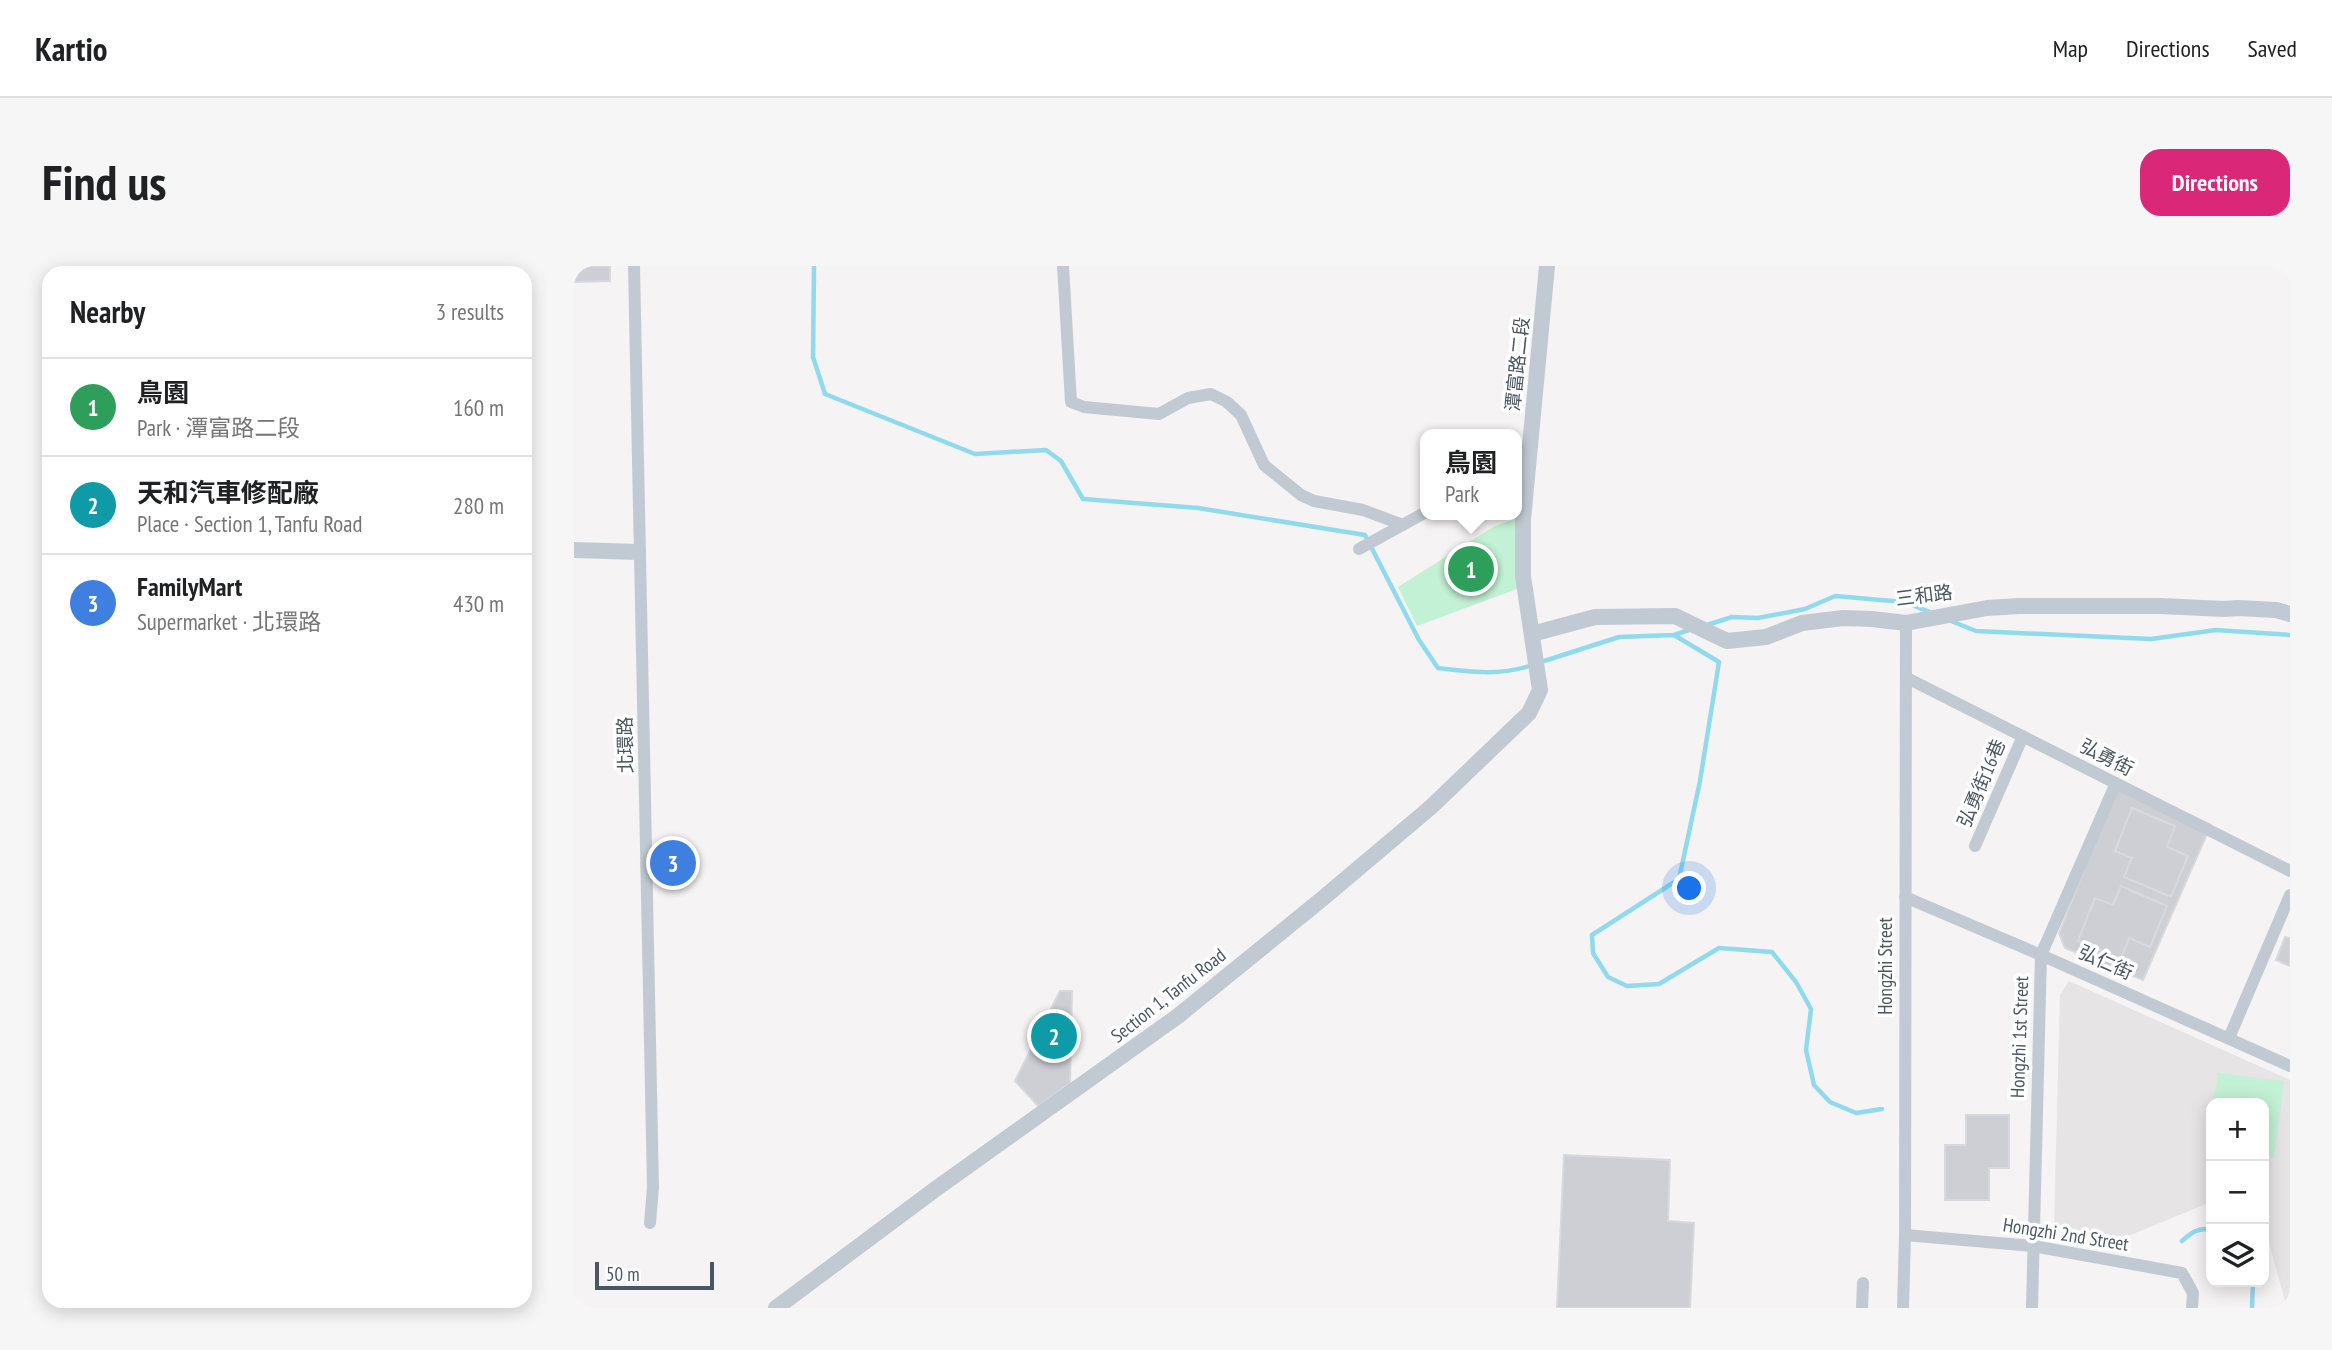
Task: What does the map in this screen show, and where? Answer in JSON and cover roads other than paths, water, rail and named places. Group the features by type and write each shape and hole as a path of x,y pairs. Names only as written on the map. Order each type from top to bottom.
{"street":[{"name":"北環路","path":"634,266 652,1160 650,1223"},
{"path":"1063,266 1071,402 1084,407 1159,414 1188,398 1211,394 1227,402 1241,415 1264,465 1301,495 1314,501 1363,509 1403,525"},
{"name":"潭富路二段","path":"1533,641 1523,576 1522,465 1547,266"},
{"path":"1361,548 1420,515"},
{"path":"574,550 638,552"},
{"name":"三和路","path":"1533,641 1595,617 1675,616 1727,641 1766,637 1802,622 1872,619 1906,623 1987,608 2019,606 2238,608 2276,610 2290,614"},
{"name":"Hongzhi Street","path":"1903,1308 1906,623"},
{"name":"Section 1, Tanfu Road","path":"776,1308 929,1194 1178,1016 1431,807 1514,729 1536,702 1540,690 1533,641"},
{"name":"弘勇街","path":"1907,677 2290,871"},
{"name":"弘勇街16巷","path":"1975,846 2023,736"},
{"name":"Hongzhi 1st Street","path":"2032,1308 2041,954 2116,783"},
{"path":"2229,1038 2290,895"},
{"name":"弘仁街","path":"1905,897 2041,954 2290,1066"},
{"name":"Hongzhi 2nd Street","path":"1905,1235 2033,1246 2182,1273 2193,1293 2192,1308"},
{"path":"1862,1308 1863,1283"}],"waterway":[{"path":"814,266 813,357 825,394 975,454 1046,450 1061,461 1083,499 1198,508 1365,535 1419,640 1438,668 1498,672 1532,665"},
{"path":"1704,626 1732,617 1758,618 1805,609 1835,596 1904,602 1930,612"},
{"path":"1951,621 1976,631 2151,639 2216,630 2290,635"},
{"path":"1674,635 1692,629"},
{"path":"1541,662 1619,637 1674,635 1719,662 1700,781 1679,879 1592,935 1593,953 1608,977 1627,986 1659,984 1719,948 1772,952 1796,982 1811,1009 1806,1050 1814,1085 1830,1102 1856,1113 1882,1109"},
{"path":"2182,1241 2192,1233 2206,1229"},
{"path":"2252,1308 2253,1287"}],"place":[{"name":"鳥園","path":"1471,569"},
{"name":"FamilyMart","path":"673,863"},
{"name":"天和汽車修配廠","path":"1054,1036"}]}
